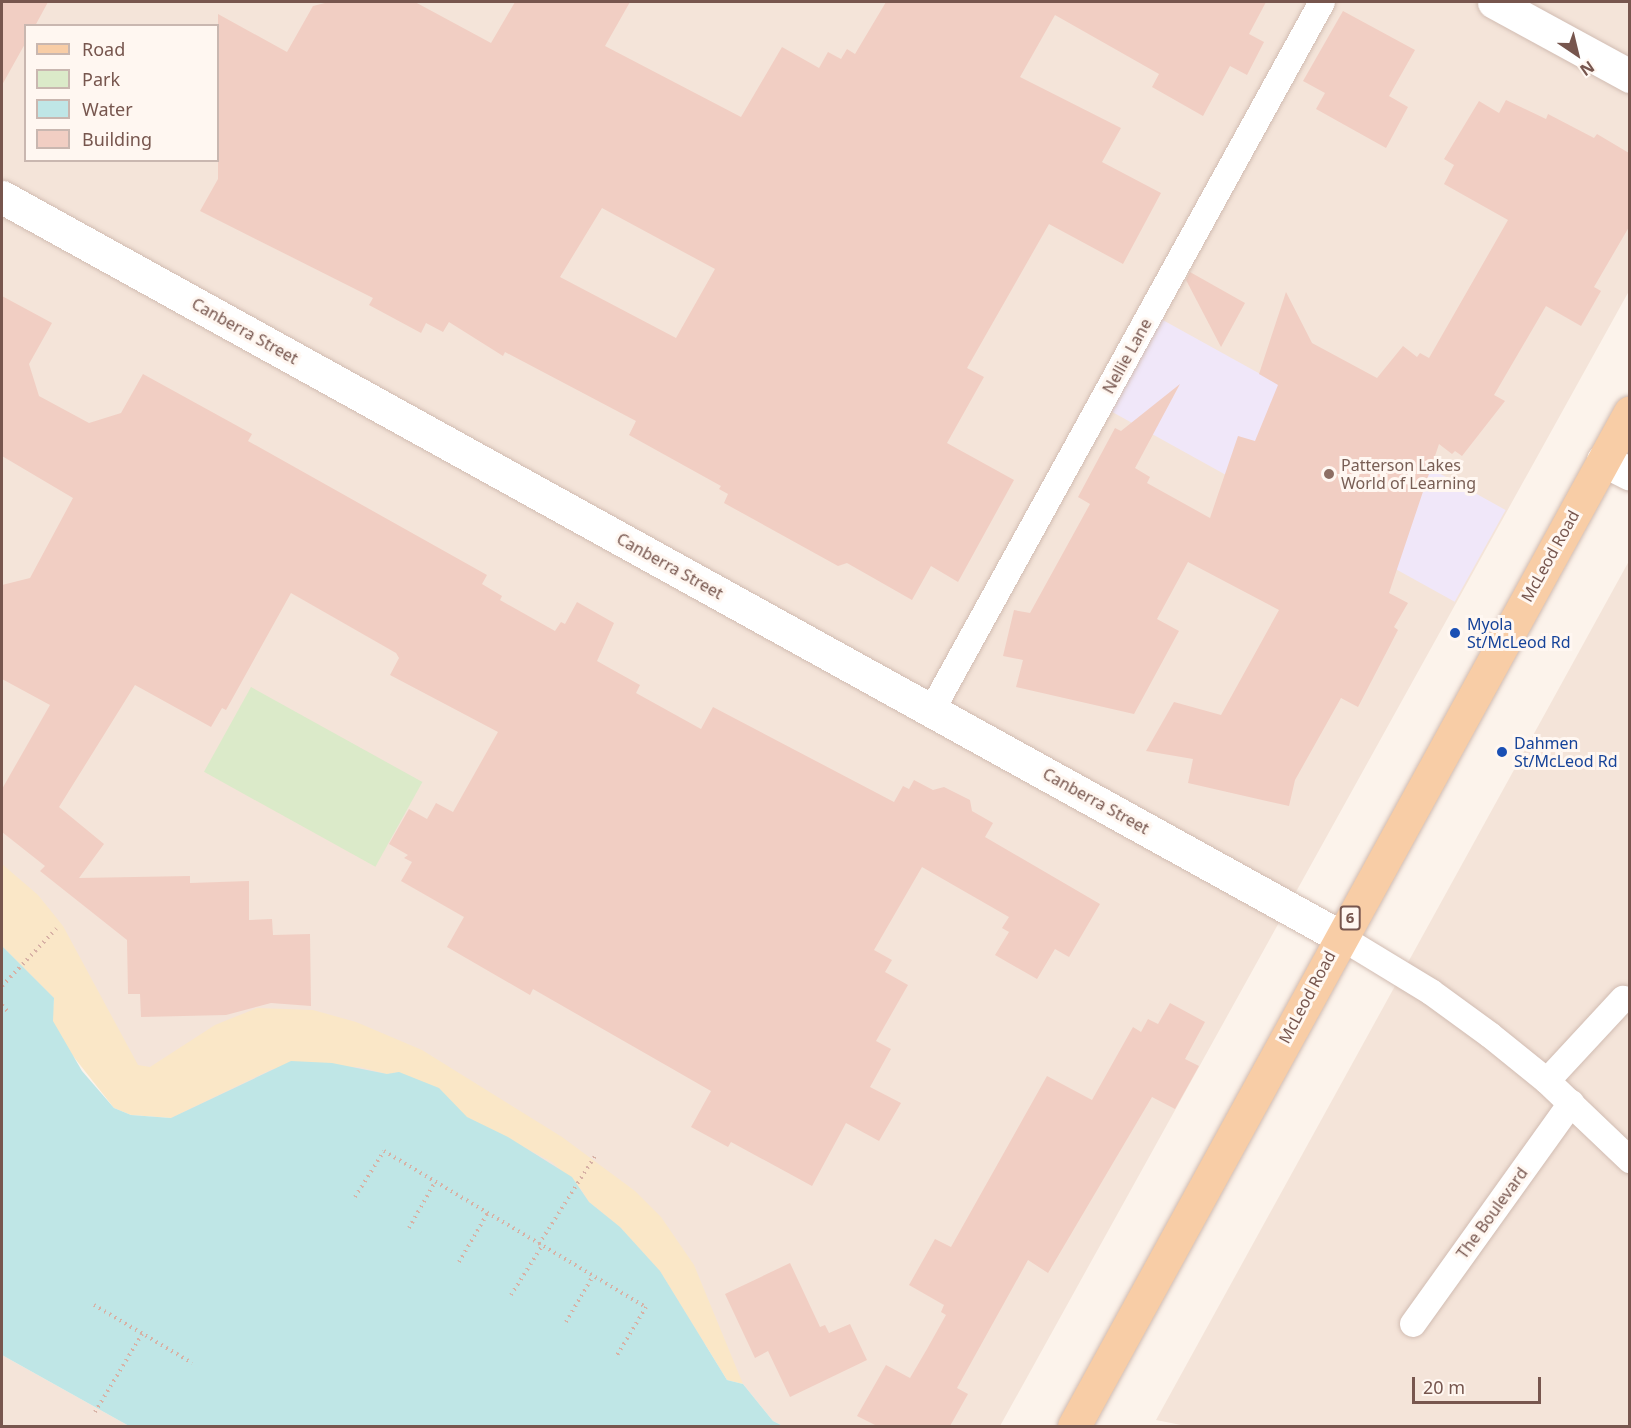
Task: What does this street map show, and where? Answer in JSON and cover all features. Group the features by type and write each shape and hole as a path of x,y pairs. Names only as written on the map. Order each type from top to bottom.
{"main road":[{"name":"McLeod Road","path":"1074,1426 1340,936 1616,467 1629,412"}],"street":[{"path":"1494,2 1629,76"},
{"name":"Canberra Street","path":"2,197 1340,936"}],"lane":[{"name":"Nellie Lane","path":"932,710 1322,2"},
{"path":"1340,936 1431,992 1547,1081 1629,1160"},
{"path":"1547,1081 1623,999"},
{"name":"The Boulevard","path":"1413,1324 1571,1103"}],"path":[{"path":"2,986 56,929"},
{"path":"2,1005 8,1012"},
{"path":"355,1197 384,1151 646,1307 616,1357"},
{"path":"511,1295 595,1156"},
{"path":"409,1228 435,1182"},
{"path":"459,1262 488,1213"},
{"path":"566,1322 593,1276"},
{"path":"94,1305 192,1363"},
{"path":"95,1412 141,1334"}],"shaded area":[{"path":"2,2 1629,2 1629,291 1000,1426 783,1426 773,1421 743,1384 508,1137 171,1118 2,946"},
{"name":"Patterson Lakes World of Learning","path":"1161,319 1506,510 1455,602 1110,411"},
{"path":"1629,561 1629,1426 1186,1426 1156,1420"},
{"path":"2,1355 129,1426 2,1426"}],"green space":[{"path":"251,687 422,782 375,867 204,772"}],"sand":[{"path":"2,864 38,895 63,926 138,1065 150,1067 215,1025 257,1008 313,1010 356,1022 422,1050 562,1137 635,1191 661,1217 694,1265 743,1384 727,1380 660,1271 620,1227 589,1202 581,1189 552,1162 467,1117 399,1072 387,1074 360,1067 272,1069 171,1118 131,1115 114,1108 62,1042 52,1021 54,998 2,946"}],"water":[{"path":"2,946 54,998 53,1021 82,1071 114,1108 131,1115 171,1118 291,1061 332,1063 387,1074 399,1072 439,1088 467,1117 508,1137 572,1177 589,1202 620,1227 660,1271 727,1380 743,1384 773,1421 783,1426 129,1426 2,1355"}],"building":[{"path":"2,2 48,2 36,24 24,24 24,46 2,85"},
{"path":"329,2 415,2 491,43 515,2 630,2 605,46 741,117 782,47 819,68 828,52 841,59 847,49 855,54 886,2 1266,2 1249,34 1264,42 1247,75 1230,66 1203,116 1152,87 1159,74 1055,15 1020,77 1121,128 1102,162 1161,193 1123,264 1049,224 967,368 984,377 947,443 1014,480 958,582 931,566 912,600 847,563 838,566 724,503 728,494 719,489 721,486 629,435 636,421 505,352 503,356 449,322 443,332 426,323 421,333 369,305 373,298 200,211 218,179 218,14 287,52 313,6","holes":["602,208 715,269 676,338 560,277"]},
{"path":"1343,11 1415,50 1389,96 1408,107 1386,148 1316,109 1325,93 1303,81"},
{"path":"1506,100 1546,119 1548,114 1594,138 1597,134 1629,153 1629,227 1594,287 1601,291 1581,326 1546,306 1494,395 1505,401 1462,456 1455,451 1452,454 1439,444 1389,593 1408,603 1394,627 1398,630 1358,707 1341,698 1295,780 1289,806 1188,783 1193,759 1146,751 1174,702 1221,715 1279,610 1188,562 1157,619 1179,631 1134,714 1016,687 1023,660 1003,656 1014,610 1030,613 1090,504 1078,497 1115,428 1121,431 1180,384 1135,468 1150,477 1147,483 1210,518 1238,436 1255,441 1278,385 1259,374 1286,292 1312,343 1377,378 1403,346 1417,357 1420,353 1429,358 1508,220 1444,184 1454,165 1444,159 1479,101 1499,113"},
{"path":"1190,272 1245,303 1221,347 1186,280"},
{"path":"2,296 52,323 29,364 39,396 89,423 121,413 143,374 252,434 248,441 487,575 482,584 502,596 500,600 555,631 561,622 565,624 577,602 614,623 597,661 640,685 636,693 701,729 713,707 894,802 903,786 909,789 914,780 933,790 944,787 970,800 972,811 993,823 985,837 1100,904 1069,957 1055,949 1037,979 995,955 1009,932 1002,928 1009,917 922,867 874,950 892,960 885,972 908,985 876,1041 891,1049 870,1087 901,1103 879,1141 846,1123 812,1186 731,1142 728,1147 691,1127 711,1091 533,989 530,995 447,947 464,917 401,881 412,862 404,858 408,855 389,844 409,809 427,819 436,803 453,812 498,732 390,675 399,658 396,653 291,593 226,710 222,708 211,727 135,685 59,807 104,844 79,878 190,876 190,883 249,881 249,920 272,919 273,935 310,934 311,1006 271,1003 226,1015 141,1017 140,994 128,994 127,940 40,871 45,866 2,832 2,789 50,705 2,679 2,585 30,578 73,498 2,456"},
{"path":"1170,1003 1205,1022 1185,1059 1199,1066 1175,1109 1152,1097 1048,1273 1028,1260 957,1388 968,1394 950,1426 877,1426 857,1416 886,1365 910,1378 946,1315 941,1312 944,1305 909,1285 935,1239 951,1247 1047,1076 1092,1100 1133,1027 1141,1032 1148,1019 1158,1024"},
{"path":"790,1263 820,1327 825,1325 829,1333 850,1324 867,1360 790,1397 768,1351 755,1358 725,1294"}],"place":[{"name":"Patterson Lakes World of Learning","path":"1329,474"},
{"name":"Myola St/McLeod Rd","path":"1455,633"},
{"name":"Dahmen St/McLeod Rd","path":"1502,752"}]}
